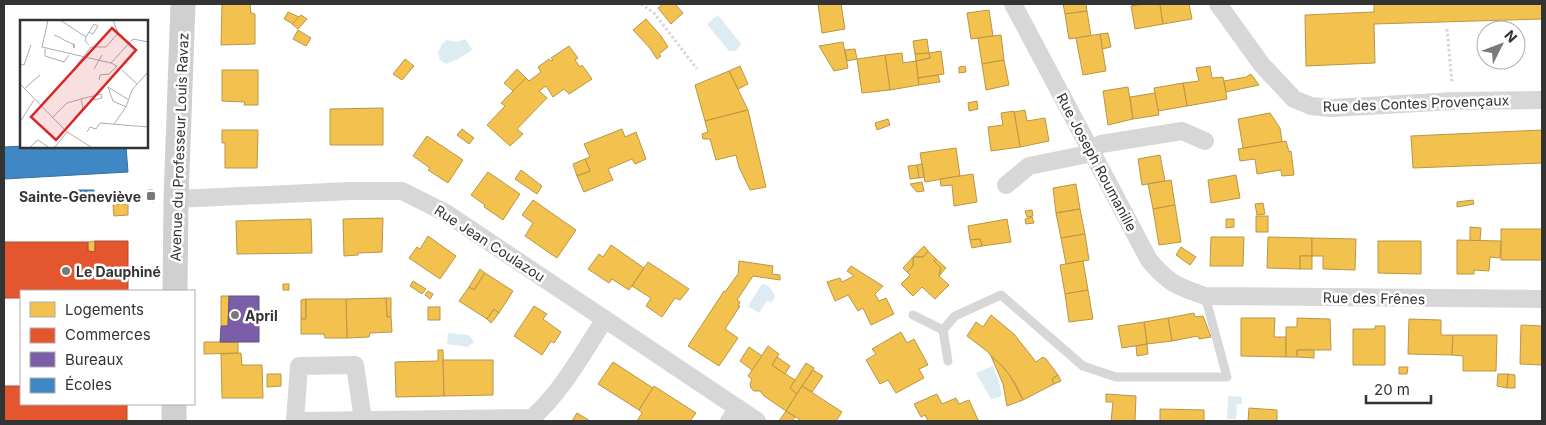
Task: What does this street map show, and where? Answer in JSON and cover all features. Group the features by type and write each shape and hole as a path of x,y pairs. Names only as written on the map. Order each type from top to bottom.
{"street":[{"name":"Avenue du Professeur Louis Ravaz","path":"175,290 176,199 183,4"},
{"name":"Rue Joseph Roumanille","path":"1012,4 1092,150 1149,260 1161,275 1177,287 1205,296"},
{"name":"Rue des Contes Provençaux","path":"1218,4 1262,65 1294,99 1311,106 1332,108 1454,101 1542,100"},
{"path":"1006,185 1029,166 1083,155 1101,144 1182,131 1205,141"},
{"name":"Rue Jean Coulazou","path":"176,199 351,191 402,191 446,213 605,319 733,415 757,421"},
{"name":"Rue des Frênes","path":"1205,296 1542,300"},
{"path":"302,421 532,418 545,407 605,319"},
{"path":"295,421 299,366 355,365 363,420"},
{"path":"174,405 174,421"}],"lane":[{"path":"948,361 943,330 955,316 1001,296 1083,366 1116,377 1227,377 1205,296"},
{"path":"913,315 943,330"}],"path":[{"path":"641,4 654,13 697,69"},
{"path":"1448,29 1454,101"}],"shaded area":[{"path":"718,15 741,44 736,51 729,51 707,24"},
{"path":"465,39 472,49 471,51 446,64 440,60 438,53 442,44 447,40 457,42"},
{"path":"762,284 769,286 775,296 772,302 767,301 759,313 748,306"},
{"path":"448,333 469,335 474,342 468,347 447,344"},
{"path":"993,366 1002,396 991,399 976,373"},
{"path":"1228,396 1242,397 1242,404 1237,404 1236,419 1227,419"}],"building: Logements":[{"path":"222,4 250,4 251,13 255,14 255,44 221,45"},
{"path":"663,4 675,4 683,13 671,24 658,8"},
{"path":"818,4 841,4 845,29 822,33"},
{"path":"1063,4 1086,4 1087,11 1065,14"},
{"path":"1160,4 1163,24 1135,29 1131,6"},
{"path":"1160,4 1189,4 1192,19 1163,24"},
{"path":"1374,4 1542,4 1542,19 1374,24 1375,63 1306,66 1305,15 1374,12"},
{"path":"989,10 993,36 971,39 967,13"},
{"path":"1087,11 1091,36 1069,39 1065,14"},
{"path":"288,12 299,17 293,24 284,19"},
{"path":"301,15 307,19 298,29 292,24"},
{"path":"646,19 668,47 659,54 661,56 657,59 633,30"},
{"path":"298,30 311,38 306,46 293,39"},
{"path":"1108,33 1111,47 1102,49 1100,34"},
{"path":"1100,34 1106,71 1083,75 1076,38"},
{"path":"1001,35 1004,60 982,64 978,38"},
{"path":"927,39 929,53 915,54 913,41"},
{"path":"843,42 848,68 834,71 819,46"},
{"path":"569,46 578,58 575,60 580,67 582,65 592,79 569,94 564,89 553,97 546,86 539,91 547,98 517,129 523,134 510,146 487,125 505,106 501,103 526,78 529,81 541,72 538,67 549,59 553,60 551,58"},
{"path":"855,49 857,59 847,61 845,50"},
{"path":"941,51 944,74 918,78 916,61 930,58 929,53"},
{"path":"902,53 903,63 916,61 919,85 890,90 885,55"},
{"path":"929,53 930,58 916,61 915,54"},
{"path":"885,55 890,90 862,93 857,59"},
{"path":"405,59 414,66 402,80 393,74"},
{"path":"1004,60 1009,85 986,90 982,64"},
{"path":"740,66 748,84 738,89 729,71"},
{"path":"965,66 966,72 959,73 959,67"},
{"path":"1210,66 1212,78 1223,77 1227,99 1187,106 1183,83 1199,81 1196,68"},
{"path":"517,69 526,78 513,91 504,83"},
{"path":"222,70 258,70 258,105 244,105 245,102 222,101"},
{"path":"729,71 748,110 705,121 695,85"},
{"path":"1251,74 1259,85 1226,92 1224,81 1246,77"},
{"path":"938,75 940,82 919,85 918,78"},
{"path":"1183,83 1187,106 1158,111 1154,88"},
{"path":"1128,87 1133,119 1108,125 1103,91"},
{"path":"1155,93 1159,115 1133,119 1130,97"},
{"path":"977,101 978,109 969,111 968,103"},
{"path":"383,108 383,145 330,145 330,109"},
{"path":"748,110 766,187 750,190 739,167 736,155 716,160 710,139 703,139 702,134 708,132 705,121"},
{"path":"1025,110 1027,121 1045,118 1049,141 1020,147 1014,112"},
{"path":"1014,111 1020,147 991,151 988,127 1003,125 1001,113"},
{"path":"1270,113 1280,128 1282,142 1243,148 1238,119"},
{"path":"888,119 890,125 877,130 875,123"},
{"path":"462,129 474,138 469,144 457,135"},
{"path":"622,129 625,137 636,132 646,159 635,164 632,159 608,169 613,180 584,192 577,176 590,171 585,159 590,157 584,144"},
{"path":"222,130 258,130 257,168 225,168 225,143 222,143"},
{"path":"1542,130 1542,163 1413,168 1411,136"},
{"path":"427,136 463,160 448,183 428,170 430,168 413,156"},
{"path":"1286,141 1289,152 1291,151 1294,175 1282,176 1281,170 1257,174 1255,159 1240,161 1238,149"},
{"path":"956,148 960,176 925,182 920,153"},
{"path":"1160,155 1165,181 1142,185 1138,159"},
{"path":"585,159 590,171 577,176 573,164"},
{"path":"922,164 924,177 919,178 917,165"},
{"path":"917,165 919,178 910,179 908,166"},
{"path":"521,170 542,186 537,194 515,179"},
{"path":"488,172 520,194 503,220 471,195"},
{"path":"973,174 977,202 954,206 952,185 941,186 940,179"},
{"path":"1236,175 1240,198 1211,203 1208,180"},
{"path":"1171,180 1175,205 1153,209 1148,184"},
{"path":"922,182 924,191 917,192 910,184"},
{"path":"1076,184 1080,209 1056,213 1053,188"},
{"name":"Sainte-Geneviève","path":"148,190 153,190 153,202 148,201"},
{"path":"533,200 576,230 557,258 525,236 533,223 522,215"},
{"path":"1473,200 1474,204 1457,207 1457,202"},
{"path":"1263,203 1265,214 1257,215 1255,204"},
{"path":"128,204 128,215 114,216 113,205"},
{"path":"1175,205 1181,242 1159,245 1153,209"},
{"path":"1080,209 1085,234 1061,238 1056,213"},
{"path":"1032,210 1033,216 1027,217 1025,211"},
{"path":"1256,216 1268,216 1268,232 1256,232"},
{"path":"1032,217 1034,223 1026,224 1025,219"},
{"path":"383,218 382,252 358,253 358,255 344,256 343,219"},
{"path":"311,219 312,253 237,254 236,221"},
{"path":"1007,219 1011,242 982,246 980,239 970,240 968,226"},
{"path":"1226,219 1234,219 1234,227 1226,228"},
{"path":"1470,227 1481,228 1480,241 1470,241"},
{"path":"1501,229 1542,229 1542,260 1501,260"},
{"path":"1085,234 1089,260 1066,264 1061,238"},
{"path":"428,236 456,256 440,279 409,258 417,247 420,249"},
{"path":"1211,237 1244,237 1243,266 1210,266"},
{"path":"1268,237 1312,238 1312,256 1300,256 1300,269 1267,268"},
{"path":"1312,238 1356,239 1355,270 1323,269 1323,256 1312,256"},
{"path":"980,239 982,246 972,248 970,240"},
{"path":"1457,240 1501,241 1500,258 1490,257 1489,271 1474,270 1474,274 1457,274"},
{"path":"95,241 95,252 88,251 88,242"},
{"path":"1378,241 1421,241 1421,274 1378,273"},
{"path":"611,245 644,268 629,290 612,279 609,283 588,269 599,254 603,257"},
{"path":"924,246 928,251 923,257 913,257"},
{"path":"1181,247 1196,257 1190,265 1176,255"},
{"path":"928,251 941,268 939,276 949,285 935,299 922,287 913,296 901,284 910,275 907,272 913,266 913,257 923,257"},
{"path":"1300,256 1312,256 1312,269 1300,269"},
{"path":"913,257 913,266 907,272 903,268"},
{"path":"936,259 946,268 939,276 941,268 934,261"},
{"path":"739,261 773,266 772,274 780,275 780,280 753,276 737,300 740,302 738,306 740,306 725,329 738,338 719,366 688,346 724,291 738,274"},
{"path":"1083,261 1088,290 1065,294 1060,265"},
{"path":"648,262 689,289 680,300 675,298 662,317 646,306 651,298 632,286"},
{"path":"851,266 883,286 875,294 879,301 886,298 894,314 871,325 863,308 858,311 848,295 835,301 827,282 840,278 842,282 854,276 847,271"},
{"path":"480,269 485,273 474,290 469,287"},
{"path":"485,273 513,291 499,313 494,309 487,319 459,301 469,287 474,290"},
{"path":"413,281 426,289 422,294 410,286"},
{"path":"283,284 289,284 289,290 283,290"},
{"path":"1088,290 1093,319 1069,322 1065,294"},
{"path":"428,291 433,294 430,299 425,295"},
{"path":"221,296 229,296 228,326 221,326"},
{"path":"386,298 391,298 391,317 387,317"},
{"path":"386,298 387,317 391,317 392,332 370,333 369,337 347,338 346,299"},
{"path":"306,299 306,319 301,319 301,300"},
{"path":"306,299 346,299 347,338 325,338 324,334 301,334 301,319 306,319"},
{"path":"534,306 547,314 543,319 561,332 554,343 551,341 542,355 514,336"},
{"path":"428,307 440,307 440,320 428,320"},
{"path":"494,309 499,313 491,323 487,319"},
{"path":"1194,313 1195,317 1203,316 1211,337 1199,339 1198,336 1172,341 1168,318"},
{"path":"991,315 1014,334 1036,362 1043,357 1046,359 1058,375 1052,379 1054,384 1023,400 1015,383 1004,368 988,352 967,336 976,322 983,327"},
{"path":"1168,318 1172,341 1147,344 1144,322"},
{"path":"1241,318 1275,318 1274,337 1286,337 1286,357 1241,356"},
{"path":"1297,318 1330,319 1331,350 1297,350 1297,357 1286,357 1286,327 1297,327"},
{"path":"1409,319 1441,320 1441,335 1453,335 1452,355 1408,354"},
{"path":"1144,322 1147,344 1122,348 1118,326"},
{"path":"1521,325 1542,326 1542,365 1520,364"},
{"path":"1375,326 1385,326 1385,365 1353,365 1353,329 1375,329"},
{"path":"901,332 907,343 914,339 928,365 919,369 924,378 896,393 888,380 880,384 866,360 876,354 872,349"},
{"path":"1453,335 1497,335 1496,371 1463,371 1463,356 1452,355"},
{"path":"204,342 238,342 238,353 204,354"},
{"path":"1147,344 1148,354 1137,356 1136,346"},
{"path":"768,346 779,354 772,365 795,380 790,388 797,394 786,411 764,396 760,391 754,391 751,388 752,379 748,376"},
{"path":"749,347 762,356 752,370 740,361"},
{"path":"438,350 443,350 444,396 396,397 395,362 438,361"},
{"path":"1297,350 1314,350 1314,358 1297,357"},
{"path":"241,353 242,365 262,365 263,398 222,398 221,354"},
{"path":"991,356 1009,374 1023,400 1007,406 1003,384"},
{"path":"777,357 790,366 785,374 772,365"},
{"path":"443,360 493,360 493,395 444,396"},
{"path":"613,362 653,388 639,410 598,384"},
{"path":"806,363 814,368 797,394 790,388"},
{"path":"1399,367 1408,367 1407,374 1399,374"},
{"path":"813,370 823,376 812,392 802,386"},
{"path":"267,374 281,374 281,386 267,387"},
{"path":"1498,374 1508,374 1507,388 1497,386"},
{"path":"1508,374 1515,375 1515,388 1507,388"},
{"path":"1058,375 1061,381 1054,384 1052,379"},
{"path":"654,386 696,413 690,421 637,421 642,413 639,410"},
{"path":"802,386 842,412 836,421 802,421 786,411"},
{"path":"937,394 942,404 956,398 959,404 969,400 978,420 928,421 925,415 921,417 914,404"},
{"path":"1106,394 1136,396 1135,421 1111,421 1113,402 1106,402"},
{"path":"1249,408 1277,410 1277,421 1248,421"},
{"path":"1160,409 1204,410 1204,421 1160,421"},
{"path":"786,411 795,417 792,421 779,421"},
{"path":"577,413 590,421 572,421"}],"building: Commerces":[{"name":"Le Dauphiné","path":"4,240 5,242 88,242 88,251 95,252 95,241 128,241 128,290 20,290 20,298 5,298 4,301"},
{"path":"4,386 20,386 20,405 127,405 127,421 4,421"}],"building: Bureaux":[{"path":"229,296 259,296 259,342 220,342 221,326 228,326"}],"building: Écoles":[{"path":"4,147 126,148 128,172 4,179"},
{"path":"72,190 94,190 94,200 73,201"}],"place":[{"name":"Sainte-Geneviève","path":"151,196"},
{"name":"Le Dauphiné","path":"66,271"},
{"name":"April","path":"235,315"}]}
